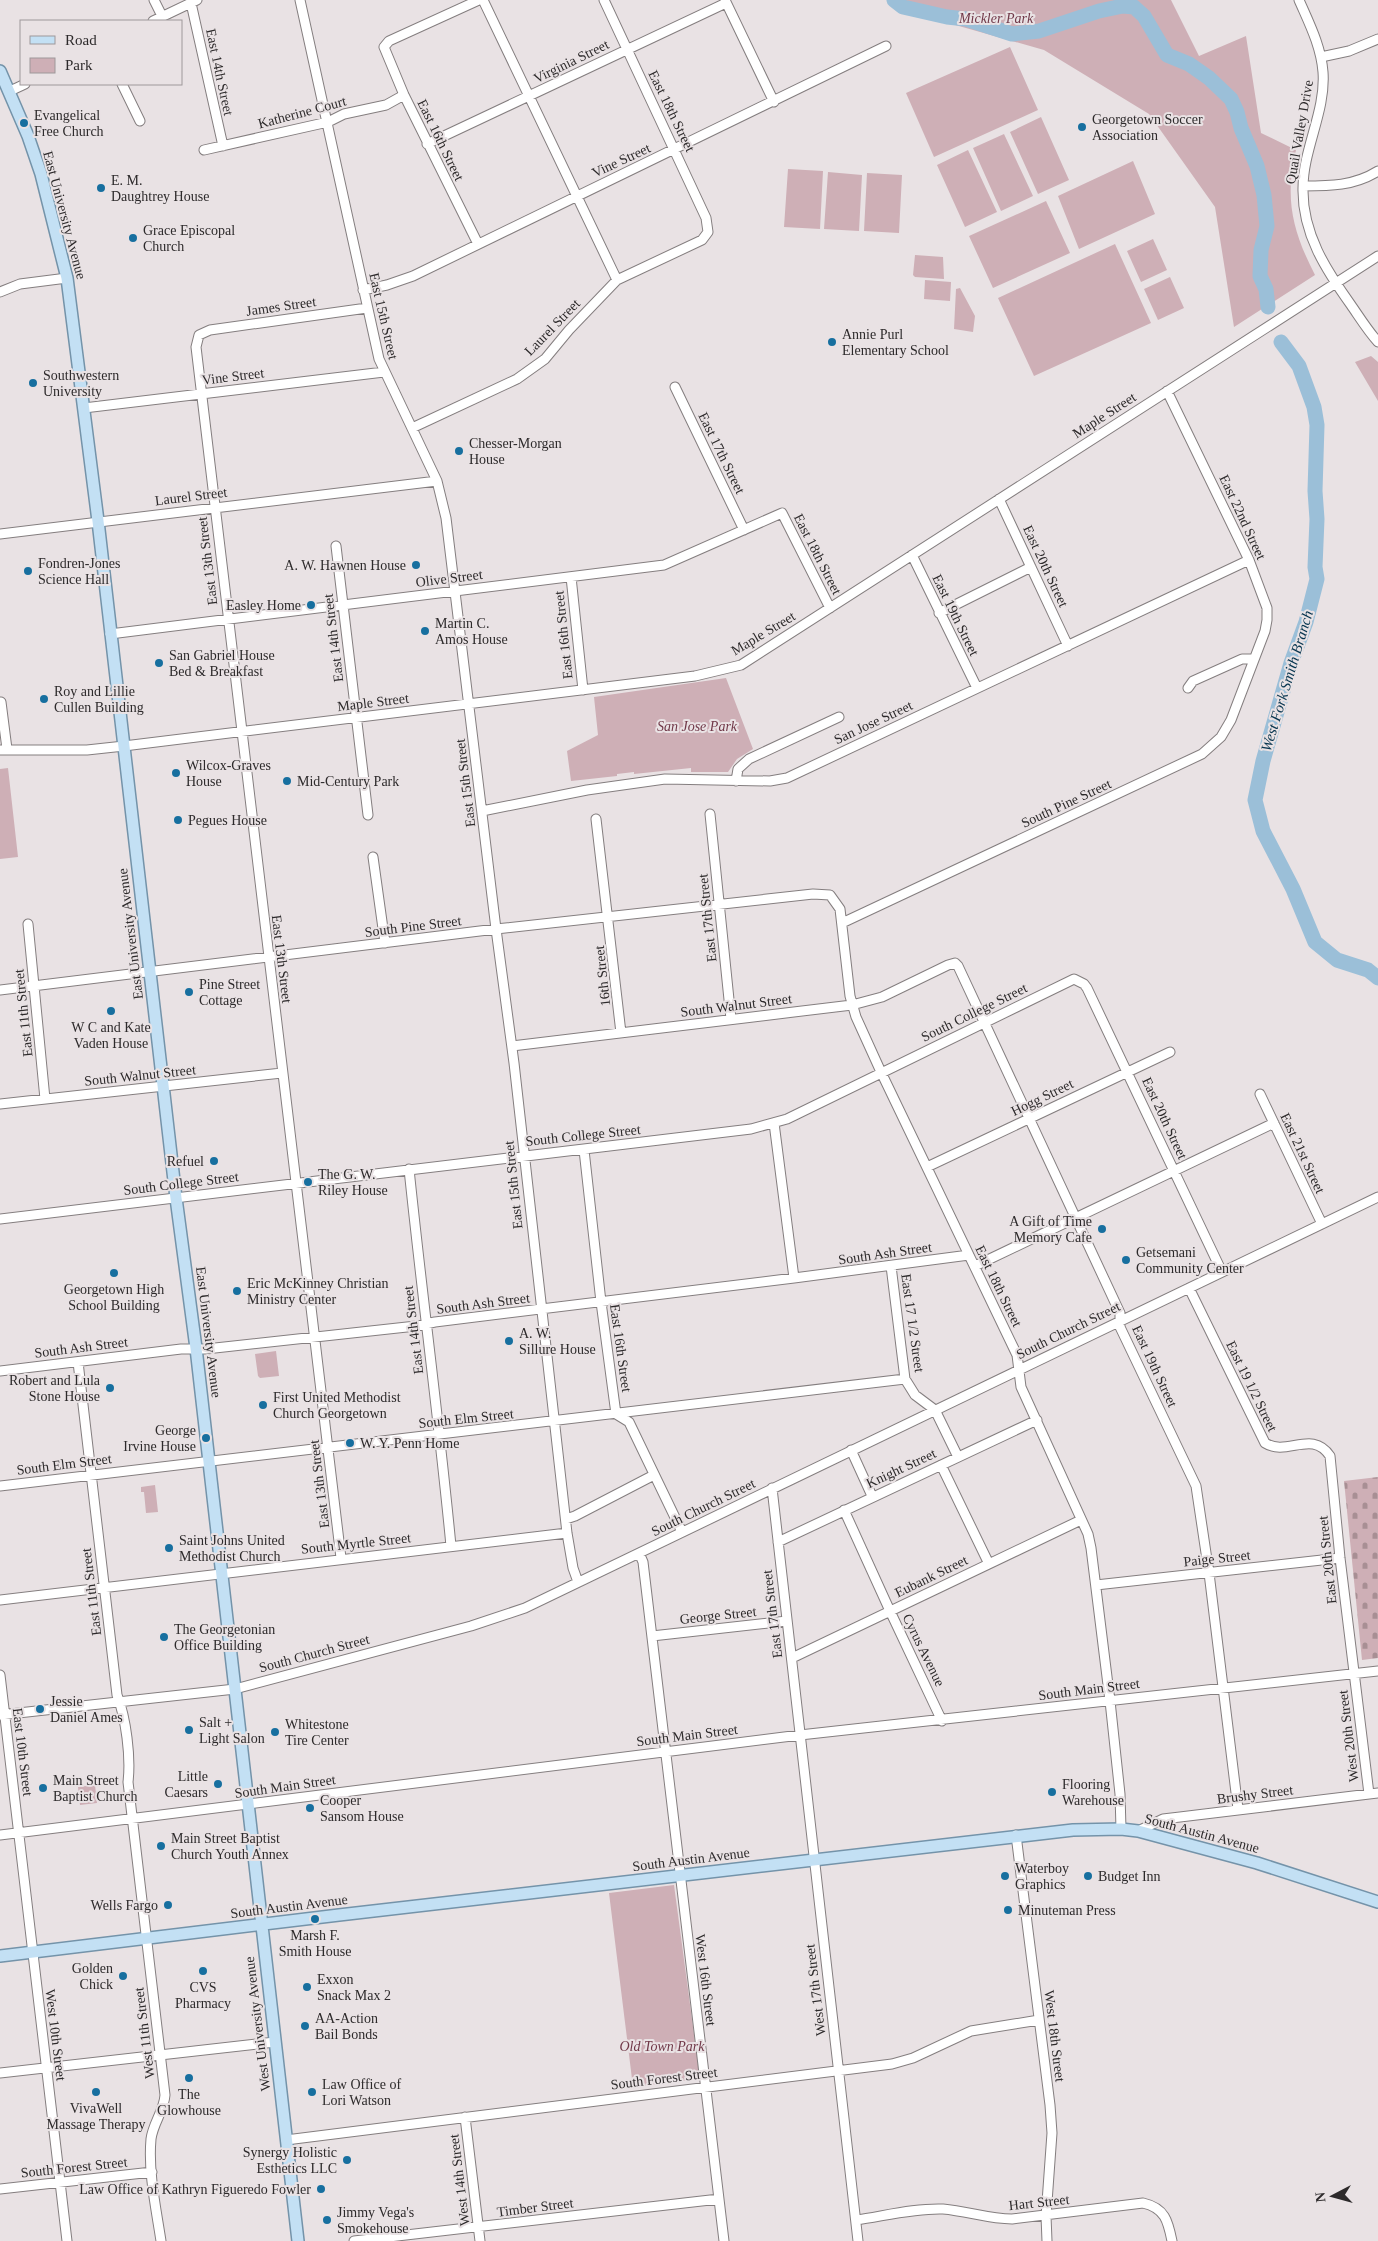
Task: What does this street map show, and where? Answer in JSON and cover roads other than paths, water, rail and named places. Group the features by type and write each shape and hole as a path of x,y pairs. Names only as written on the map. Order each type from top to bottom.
{"main road":[{"name":"East University Avenue","path":"0,71 10,91 41,174 67,278 98,521 176,1198 196,1348 247,1803"},
{"name":"West University Avenue","path":"247,1803 298,2241"},
{"name":"South Austin Avenue","path":"0,1956 1063,1830 1121,1828 1138,1831 1257,1863 1378,1902"}],"street":[{"path":"154,0 162,16"},
{"name":"East 15th Street","path":"300,0 368,308 384,372 437,481 445,511 512,1046 567,1533 573,1568 578,1582"},
{"name":"East 16th Street","path":"478,0 389,40 384,46 404,95 478,244"},
{"path":"483,0 617,280"},
{"name":"East 18th Street","path":"604,0 676,150 706,218 708,232 706,236"},
{"name":"Quail Valley Drive","path":"1299,0 1317,42 1323,74 1319,108 1304,168 1304,204 1308,229 1336,284 1378,342"},
{"path":"155,20 194,1"},
{"name":"East 14th Street","path":"194,1 223,146"},
{"path":"725,2 774,102"},
{"name":"Virginia Street","path":"428,144 725,2"},
{"path":"1321,57 1349,51 1378,39"},
{"name":"Vine Street","path":"364,290 388,285 413,276 576,196 676,150 886,46"},
{"path":"10,91 23,85"},
{"path":"122,85 140,121"},
{"name":"Katherine Court","path":"204,150 328,122 344,114 386,105 404,95"},
{"path":"1303,186 1348,184 1378,171"},
{"name":"Laurel Street","path":"412,428 517,379 545,359 568,330 617,280 702,240 706,236"},
{"name":"Maple Street","path":"4,749 87,750 124,746 695,676 719,672 741,665 1378,256"},
{"path":"0,292 20,284 67,278"},
{"name":"James Street","path":"198,335 210,330 368,308"},
{"name":"East 13th Street","path":"198,335 196,348 201,393 341,1558"},
{"name":"Vine Street","path":"84,408 384,372"},
{"name":"East 17th Street","path":"675,387 744,530"},
{"name":"East 22nd Street","path":"1167,391 1249,560 1264,597 1267,620 1253,659"},
{"name":"Laurel Street","path":"0,534 215,506 437,481"},
{"name":"East 20th Street","path":"999,499 1068,646"},
{"name":"East 18th Street","path":"782,513 830,608"},
{"name":"Olive Street","path":"110,634 667,564 782,513"},
{"name":"East 14th Street","path":"336,546 368,815"},
{"name":"East 19th Street","path":"912,555 977,688"},
{"name":"San Jose Street","path":"482,811 639,782 684,778 770,781 787,778 1249,560"},
{"path":"939,612 1032,567"},
{"name":"East 16th Street","path":"571,577 583,690"},
{"path":"1188,688 1193,682 1242,659 1253,659"},
{"name":"South Pine Street","path":"842,923 1202,754 1221,737 1231,720 1253,659"},
{"path":"1,702 4,749"},
{"path":"736,780 738,769 749,759 839,717"},
{"name":"East 17th Street","path":"710,814 731,1019"},
{"path":"596,819 609,916"},
{"path":"373,858 385,943"},
{"name":"South Pine Street","path":"0,990 609,916 813,894 830,895"},
{"name":"East 18th Street","path":"830,895 840,910 852,1005 880,1072 1017,1355 1021,1387 1090,1541 1110,1701"},
{"name":"16th Street","path":"609,916 621,1034"},
{"name":"East 11th Street","path":"28,924 46,1099"},
{"name":"East 19th Street","path":"955,963 1120,1313 1120,1327 1196,1486 1209,1572 1238,1810"},
{"name":"South Walnut Street","path":"512,1046 852,1005 882,997 955,963"},
{"name":"East 20th Street","path":"1078,980 1087,988 1128,1071 1222,1272"},
{"name":"South College Street","path":"0,1219 296,1182 584,1150 751,1129 774,1123 834,1097 880,1072 1067,982 1078,980"},
{"name":"Hogg Street","path":"927,1167 1170,1052"},
{"name":"South Walnut Street","path":"0,1104 282,1073"},
{"name":"East 21st Street","path":"1260,1094 1322,1224"},
{"path":"774,1123 794,1278"},
{"path":"975,1266 1174,1169 1274,1123"},
{"name":"East 16th Street","path":"584,1150 616,1414"},
{"name":"East 14th Street","path":"409,1170 440,1434 451,1546"},
{"name":"South Church Street","path":"2,1715 235,1689 471,1626 525,1608 1378,1197"},
{"name":"South Ash Street","path":"0,1371 196,1348 315,1338 969,1255"},
{"name":"East 17 1/2 Street","path":"891,1266 905,1379 915,1395 935,1410 958,1457"},
{"name":"East 19 1/2 Street","path":"1189,1288 1265,1443 1277,1447 1312,1443 1322,1446"},
{"name":"East 11th Street","path":"78,1362 117,1695 120,1702 130,1769 128,1782 133,1819"},
{"name":"South Elm Street","path":"0,1486 905,1379"},
{"path":"616,1414 628,1422 682,1532"},
{"name":"Knight Street","path":"778,1542 872,1496 1037,1420"},
{"name":"East 20th Street","path":"1322,1446 1330,1456 1331,1461 1354,1674"},
{"path":"851,1450 872,1496"},
{"path":"941,1465 989,1564"},
{"path":"566,1518 575,1516 654,1475"},
{"name":"East 17th Street","path":"772,1488 800,1735"},
{"name":"Cyrus Avenue","path":"844,1510 942,1721"},
{"name":"Eubank Street","path":"792,1658 1081,1520"},
{"name":"South Myrtle Street","path":"0,1600 222,1572 567,1533"},
{"path":"639,1553 643,1562 665,1752"},
{"name":"Paige Street","path":"1096,1585 1340,1558"},
{"name":"George Street","path":"652,1636 787,1621"},
{"name":"South Main Street","path":"0,1835 800,1735 942,1721 1378,1671"},
{"name":"West 20th Street","path":"1354,1674 1373,1794"},
{"name":"East 10th Street","path":"0,1675 2,1715 20,1832"},
{"path":"1110,1701 1120,1794 1121,1828"},
{"name":"West 17th Street","path":"800,1735 858,2241"},
{"name":"West 16th Street","path":"665,1752 724,2241"},
{"name":"Brushy Street","path":"1138,1831 1163,1819 1373,1794"},
{"name":"West 11th Street","path":"133,1819 165,2095 164,2107 152,2137 152,2172 160,2241"},
{"name":"West 10th Street","path":"20,1832 67,2241"},
{"name":"West 18th Street","path":"1016,1835 1040,2020 1052,2132 1046,2216 1048,2241"},
{"name":"South Forest Street","path":"286,2140 892,2064 913,2058 971,2031 1040,2020"},
{"path":"0,2073 275,2042"},
{"name":"West 14th Street","path":"465,2117 480,2241"},
{"name":"South Forest Street","path":"0,2190 152,2172"},
{"name":"Timber Street","path":"354,2241 719,2199"},
{"name":"Hart Street","path":"856,2220 941,2209 1000,2219 1046,2216 1143,2203 1162,2212 1168,2220 1172,2241"}],"waterway":[{"name":"West Fork Smith Branch","path":"894,0 903,7 947,17 966,19 1012,34 1039,31 1099,11 1123,6 1134,7 1144,16 1167,55 1189,64 1209,78 1231,99 1237,112 1241,128 1257,166 1264,195 1267,226 1261,250 1260,276 1266,289 1268,307"},
{"name":"West Fork Smith Branch","path":"1281,342 1299,366 1314,407 1317,425 1315,491 1317,519 1315,567 1317,579 1306,622 1291,663 1263,761 1255,800 1263,831 1293,889 1315,942 1337,960 1368,970 1378,978"}],"place":[{"name":"Evangelical Free Church","path":"24,123"},
{"name":"Georgetown Soccer Association","path":"1082,127"},
{"name":"E. M. Daughtrey House","path":"101,188"},
{"name":"Grace Episcopal Church","path":"133,238"},
{"name":"Annie Purl Elementary School","path":"832,342"},
{"name":"Southwestern University","path":"33,383"},
{"name":"Chesser-Morgan House","path":"459,451"},
{"name":"A. W. Hawnen House","path":"416,565"},
{"name":"Fondren-Jones Science Hall","path":"28,571"},
{"name":"Easley Home","path":"311,605"},
{"name":"Martin C. Amos House","path":"425,631"},
{"name":"San Gabriel House Bed & Breakfast","path":"159,663"},
{"name":"Roy and Lillie Cullen Building","path":"44,699"},
{"name":"Wilcox-Graves House","path":"176,773"},
{"name":"Mid-Century Park","path":"287,781"},
{"name":"Pegues House","path":"178,820"},
{"name":"Pine Street Cottage","path":"189,992"},
{"name":"W C and Kate Vaden House","path":"111,1011"},
{"name":"Refuel","path":"214,1161"},
{"name":"The G. W. Riley House","path":"308,1182"},
{"name":"A Gift of Time Memory Cafe","path":"1102,1229"},
{"name":"Getsemani Community Center","path":"1126,1260"},
{"name":"Georgetown High School Building","path":"114,1273"},
{"name":"Eric McKinney Christian Ministry Center","path":"237,1291"},
{"name":"A. W. Sillure House","path":"509,1341"},
{"name":"Robert and Lula Stone House","path":"110,1388"},
{"name":"First United Methodist Church Georgetown","path":"263,1405"},
{"name":"George Irvine House","path":"206,1438"},
{"name":"W. Y. Penn Home","path":"350,1443"},
{"name":"Saint Johns United Methodist Church","path":"169,1548"},
{"name":"The Georgetonian Office Building","path":"164,1637"},
{"name":"Jessie Daniel Ames","path":"40,1709"},
{"name":"Salt + Light Salon","path":"189,1730"},
{"name":"Whitestone Tire Center","path":"275,1732"},
{"name":"Little Caesars","path":"218,1784"},
{"name":"Main Street Baptist Church","path":"43,1788"},
{"name":"Flooring Warehouse","path":"1052,1792"},
{"name":"Cooper Sansom House","path":"310,1808"},
{"name":"Main Street Baptist Church Youth Annex","path":"161,1846"},
{"name":"Waterboy Graphics","path":"1005,1876"},
{"name":"Budget Inn","path":"1088,1876"},
{"name":"Wells Fargo","path":"168,1905"},
{"name":"Minuteman Press","path":"1008,1910"},
{"name":"Marsh F. Smith House","path":"315,1919"},
{"name":"CVS Pharmacy","path":"203,1971"},
{"name":"Golden Chick","path":"123,1976"},
{"name":"Exxon Snack Max 2","path":"307,1987"},
{"name":"AA-Action Bail Bonds","path":"305,2026"},
{"name":"The Glowhouse","path":"189,2078"},
{"name":"VivaWell Massage Therapy","path":"96,2092"},
{"name":"Law Office of Lori Watson","path":"312,2092"},
{"name":"Synergy Holistic Esthetics LLC","path":"347,2160"},
{"name":"Law Office of Kathryn Figueredo Fowler","path":"321,2189"},
{"name":"Jimmy Vega's Smokehouse","path":"327,2220"}],"park label":[{"name":"Mickler Park","path":"996,18"},
{"name":"San Jose Park","path":"697,726"},
{"name":"Old Town Park","path":"662,2046"}]}
